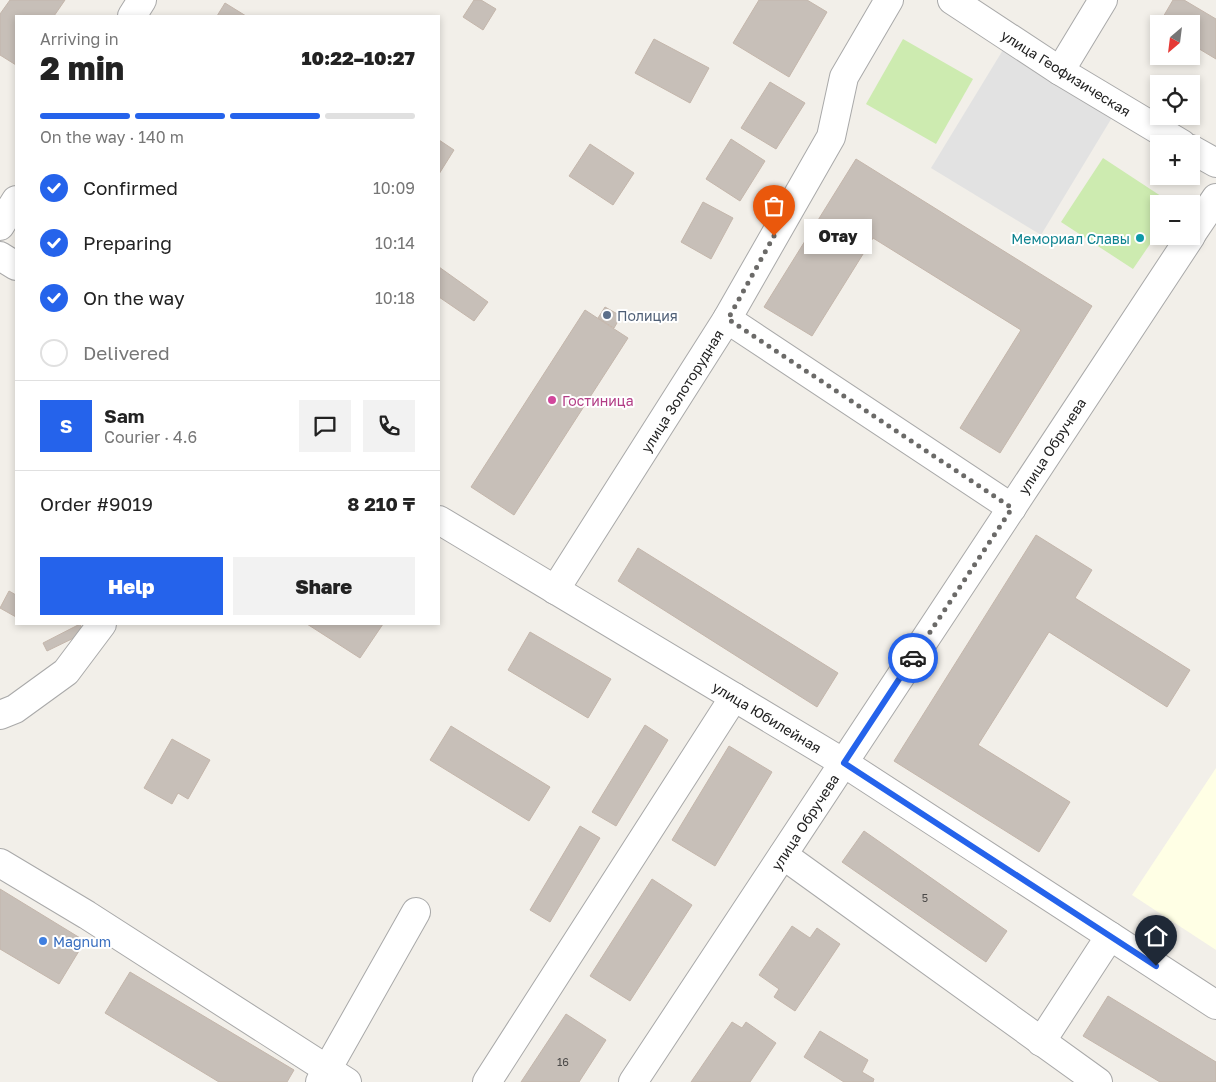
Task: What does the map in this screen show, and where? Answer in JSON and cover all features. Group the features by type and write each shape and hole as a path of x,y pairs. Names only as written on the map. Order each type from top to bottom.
{"street":[{"path":"133,15 142,0"},
{"name":"улица Золоторудная","path":"555,590 728,319 831,137 844,77 889,0"},
{"name":"улица Геофизическая","path":"952,0 1060,71 1167,135"},
{"path":"1060,71 1103,0"},
{"path":"1200,154 1216,164"},
{"name":"улица Обручева","path":"1200,222 1216,198"},
{"name":"улица Обручева","path":"633,1082 1185,245"},
{"path":"0,256 15,265"},
{"path":"728,319 1012,508"},
{"name":"улица Юбилейная","path":"440,521 844,763 1216,1005"},
{"path":"0,715 15,708 66,672 101,625"},
{"path":"486,1082 734,697"},
{"path":"783,855 1098,1082"},
{"path":"0,863 87,915 331,1078 416,912"},
{"path":"1041,1042 1110,936"}],"shaded area":[{"path":"1009,40 1119,106 1041,235 931,168"},
{"path":"1216,768 1216,950 1132,895"}],"green space":[{"path":"903,39 973,79 936,144 866,104"},
{"path":"1103,158 1159,195 1150,195 1150,244 1133,269 1061,222"}],"building":[{"path":"10,0 65,0 55,15 15,15 15,64 0,55 0,14"},
{"path":"474,0 481,0 496,9 483,30 463,17"},
{"path":"759,0 807,0 827,12 789,77 733,43"},
{"path":"1173,0 1184,0 1216,19 1216,59 1200,49 1200,15 1164,15"},
{"path":"225,3 244,15 218,15"},
{"path":"654,39 709,68 690,103 635,73"},
{"path":"770,82 805,103 776,149 741,128"},
{"path":"731,139 765,161 740,201 706,179"},
{"path":"440,141 454,150 440,172"},
{"path":"590,144 634,173 613,205 569,176"},
{"path":"856,159 1092,306 1000,453 960,428 1021,330 873,238 812,336 764,307"},
{"path":"703,202 733,218 711,259 681,242"},
{"path":"440,268 488,302 474,321 440,298"},
{"path":"605,307 621,316 614,328 598,318"},
{"path":"585,310 628,338 514,515 471,487"},
{"path":"1036,535 1092,570 1075,598 1190,670 1167,707 1049,632 978,745 1070,802 1039,852 894,761"},
{"path":"638,548 838,673 817,707 618,581"},
{"path":"9,591 15,594 15,616 0,608"},
{"path":"78,625 80,625 84,633 47,651 43,643"},
{"path":"309,625 382,625 360,658"},
{"path":"530,632 611,679 588,718 508,670"},
{"path":"645,725 668,740 616,826 592,812"},
{"path":"451,726 550,787 529,821 430,760"},
{"path":"172,739 210,760 188,799 178,793 172,804 144,788"},
{"path":"729,746 772,772 715,866 672,840"},
{"path":"580,826 600,838 550,922 530,910"},
{"path":"864,831 1007,931 986,962 842,862"},
{"path":"652,879 692,905 630,1001 590,976"},
{"path":"0,889 85,941 59,984 0,949"},
{"path":"792,926 810,938 817,928 840,944 795,1011 774,997 779,989 759,975"},
{"path":"130,972 294,1070 287,1082 219,1082 105,1013"},
{"path":"1108,996 1216,1062 1216,1082 1160,1082 1083,1036"},
{"path":"566,1014 606,1040 579,1082 521,1082"},
{"path":"732,1022 742,1028 746,1022 776,1043 750,1082 691,1082"},
{"path":"820,1031 868,1060 862,1072 874,1079 873,1082 844,1082 804,1057"}],"way so far":[{"path":"774,236 728,319 1012,508 913,658"}],"place":[{"name":"Отау","path":"774,236"},
{"name":"Мемориал Славы","path":"1140,238"},
{"name":"Полиция","path":"607,315"},
{"name":"Гостиница","path":"552,400"},
{"name":"Magnum","path":"43,941"}],"route":[{"path":"913,658 844,763 1156,966"}]}
